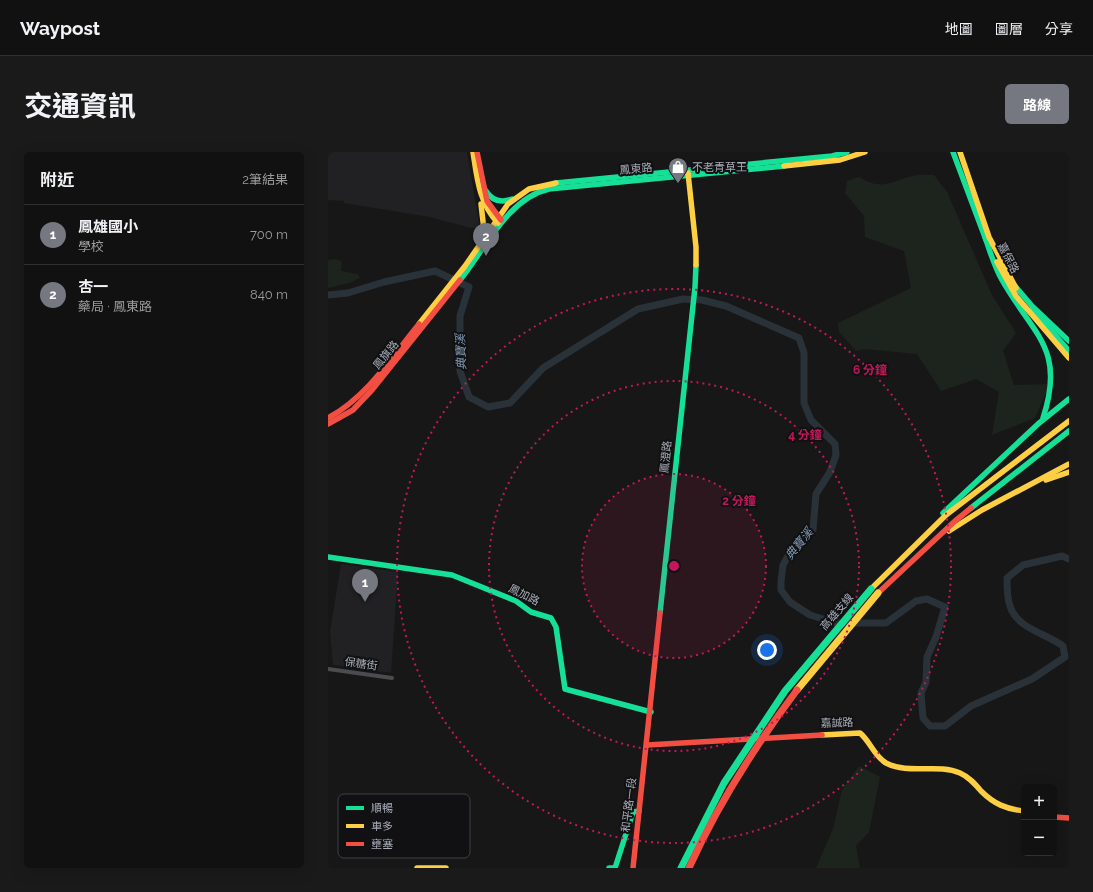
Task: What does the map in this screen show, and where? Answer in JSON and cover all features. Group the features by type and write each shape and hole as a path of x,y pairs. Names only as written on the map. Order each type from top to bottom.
{"main road":[{"path":"473,152 485,239"},
{"path":"477,152 482,184 487,201 499,221"},
{"name":"鳳東路","path":"467,268 515,198 529,189 542,185 775,165 799,162 847,152"},
{"name":"鳳東路","path":"799,162 840,160 865,152"},
{"path":"948,152 959,170"},
{"name":"嘉保路","path":"953,152 985,237 1003,274 1016,296 1069,358"},
{"name":"嘉保路","path":"960,152 989,236 1015,286 1042,322 1069,351"},
{"name":"鳳東路","path":"467,268 485,239 499,221 518,202 539,191 688,173"},
{"name":"鳳澄路","path":"647,745 695,288 696,247 688,173"},
{"path":"482,184 488,195 497,201 509,201 515,198"},
{"path":"480,195 486,209 499,221"},
{"path":"985,237 995,267 1004,285 1050,345 1058,366 1058,383 1052,403 1038,424"},
{"path":"451,288 467,268"},
{"path":"1015,286 1032,306 1069,341"},
{"name":"鳳旗路","path":"328,418 345,409 368,387 451,288"},
{"name":"鳳旗路","path":"328,424 352,410 372,390 451,288"},
{"path":"897,563 953,502 988,472 1038,424 1069,399"},
{"name":"高雄支線","path":"690,868 732,784 754,751 794,693 897,563 946,515 1069,420"},
{"name":"高雄支線","path":"681,868 724,783 785,691 874,591 955,521 1069,431"},
{"path":"934,540 982,510 1069,464"},
{"path":"1027,486 1069,472"},
{"name":"鳳加路","path":"328,557 401,569 452,575 516,602 531,612 551,618 556,627 563,685 565,690 651,712"},
{"name":"嘉誠路","path":"647,745 766,737 860,733 864,736 875,755 887,763 914,769 951,770 962,774 995,803 1021,810"},
{"name":"和平路一段","path":"633,868 647,745"},
{"path":"609,868 615,868 629,821 633,812 639,811"},
{"path":"1057,817 1069,818"},
{"path":"417,868 446,868"}],"street":[{"name":"保糖街","path":"328,669 392,678"}],"shaded area":[{"path":"328,152 467,152 479,224 478,228 471,228 430,217 344,203 344,201 328,200"},
{"path":"915,175 934,175 947,192 992,295 1016,333 1003,351 1014,385 1050,384 1035,418 992,435 999,392 976,379 941,391 917,354 865,349 856,351 839,332 838,323 911,288 904,251 865,237 864,216 845,193 847,181 859,177 874,184 886,184"},
{"path":"335,259 342,261 341,271 358,274 360,278 349,283 328,288 328,260"},
{"path":"341,564 398,572 391,673 333,665 330,632"},
{"path":"859,766 880,777 869,832 856,846 860,868 816,868 833,829 842,790"}],"waterway":[{"name":"典寶溪","path":"328,295 348,293 384,282 435,271 469,287 460,316 460,371 469,397 488,407 510,403 543,368 638,309 683,299 702,300 726,306 799,338 804,353 804,403 811,420 835,444 836,455 830,472 816,494 813,530 792,549 783,565 781,590 790,602 810,615 836,623 886,623 916,601 927,599 945,607 936,637 927,657 926,682 921,693 923,718 930,726 945,726 971,706 1032,679 1065,657 1063,646 1025,625 1014,614 1008,600 1007,578 1023,565 1062,556 1069,559"}],"traffic: fast":[{"path":"556,183 832,156 847,152"},
{"path":"953,152 986,240"},
{"path":"460,280 498,226 521,203 534,194 549,189 784,166"},
{"path":"486,191 491,197 497,200 504,201 512,199"},
{"path":"985,237 999,275 1035,329 1043,343 1048,358 1051,375 1049,394 1043,418"},
{"path":"660,613 695,287 696,265"},
{"path":"1015,286 1032,306 1069,341"},
{"path":"1032,309 1069,351"},
{"path":"943,513 1038,424 1069,399"},
{"path":"971,508 1069,431"},
{"path":"328,557 452,575 516,601 531,612 551,618 556,627 565,689 651,712"},
{"path":"681,868 724,783 785,691 871,589"},
{"path":"609,868 615,868 633,812 639,811"}],"traffic: slow":[{"path":"473,152 483,199 498,223"},
{"path":"784,166 840,160 865,152"},
{"path":"960,152 989,237 1016,288"},
{"path":"688,173 696,247 696,265"},
{"path":"419,324 465,266 508,204 529,189 556,183"},
{"path":"481,204 485,239"},
{"path":"997,262 1016,296 1069,358"},
{"path":"871,589 946,515 1069,421"},
{"path":"949,531 982,510 1069,464"},
{"path":"1046,480 1069,472"},
{"path":"797,690 878,593"},
{"path":"822,735 860,733 878,756 886,763 904,768 942,769 960,773 996,803 1021,810"},
{"path":"417,868 446,868"}],"traffic: jam":[{"path":"477,152 487,201 501,220"},
{"path":"328,424 353,410 372,390 460,280"},
{"path":"328,418 342,409 367,388 389,363 419,324"},
{"path":"878,593 971,508"},
{"path":"633,868 660,613"},
{"path":"689,868 712,821 738,776 766,732 797,690"},
{"path":"647,745 822,735"},
{"path":"1057,817 1069,818"}],"place":[{"name":"不老青草王","path":"678,184"},
{"name":"杏一","path":"486,256"},
{"name":"鳳雄國小","path":"365,602"}]}
